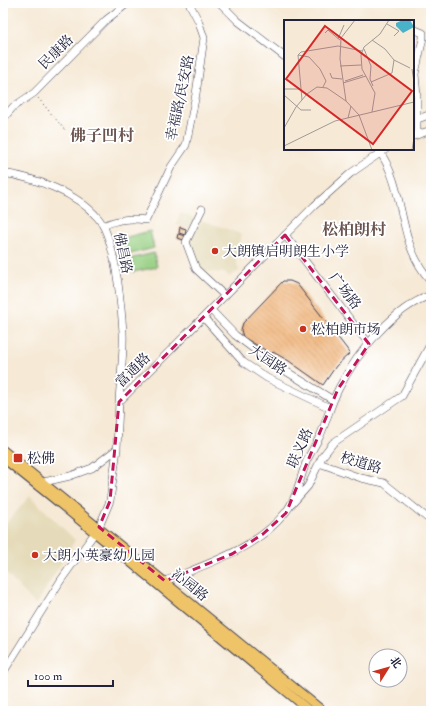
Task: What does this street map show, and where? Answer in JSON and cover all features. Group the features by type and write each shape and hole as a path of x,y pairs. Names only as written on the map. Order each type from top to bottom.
{"main road":[{"name":"沁园路","path":"3,450 44,482 97,530 310,711"},
{"name":"沁园路","path":"3,458 165,581 323,711"}],"street":[{"name":"民康路","path":"3,119 13,107 34,93 106,20 128,3"},
{"name":"幸福路/民安路","path":"103,226 114,221 131,218 146,220 171,167 186,145 196,94 204,38 198,20 189,3"},
{"path":"220,3 238,21 284,56"},
{"path":"414,29 423,33 415,74 418,118 415,136"},
{"path":"418,118 431,114"},
{"path":"415,136 431,130"},
{"path":"381,150 390,170 400,200 405,234 410,250 417,263 431,281"},
{"name":"富通路","path":"3,673 61,580 97,530 110,501 117,449 119,402 285,235 351,173 381,150"},
{"name":"佛昌路","path":"3,173 43,184 79,201 98,218 108,234 113,256 123,333 119,402"},
{"path":"202,209 186,242 196,269 225,296"},
{"name":"广场路","path":"285,235 369,344"},
{"name":"联义路","path":"165,581 232,554 257,538 279,521 291,505 308,459 320,435 330,408 354,361 399,314 417,301 431,295"},
{"path":"211,310 235,335 271,362 334,400"},
{"name":"大园路","path":"204,318 243,362 267,378 330,408"},
{"path":"291,505 300,498 308,486 319,463 333,443 402,396 431,343"},
{"path":"44,482 70,476 92,468 117,449"},
{"name":"校道路","path":"319,463 361,478 384,483 431,521"}],"path":[{"path":"34,93 65,130"}],"highlighted area":[{"path":"285,235 369,344 338,389 286,513 263,534 232,554 165,581 99,527 110,501 119,402"}],"shaded area":[{"name":"大朗镇启明朗生小学","path":"180,213 242,234 236,260 239,271 229,277 226,273 204,271 197,266 189,242 193,230 176,224"},
{"name":"大朗小英豪幼儿园","path":"30,496 75,540 36,605 3,570 3,527"}],"green space":[{"path":"150,231 154,248 127,255 123,238"},
{"path":"154,253 157,267 133,272 129,259"}],"building":[{"path":"180,227 186,229 185,235 179,233"},
{"path":"178,234 185,236 184,240 177,238"},
{"name":"松柏朗市场","path":"283,281 290,281 297,284 350,353 336,366 323,385 289,361 273,352 272,354 243,337 241,330 243,323"}],"place":[{"name":"大朗镇启明朗生小学","path":"215,251"},
{"name":"松柏朗市场","path":"303,329"},
{"name":"松佛","path":"18,458"},
{"name":"大朗小英豪幼儿园","path":"35,555"}],"district":[{"name":"佛子凹村","path":"102,136"},
{"name":"松柏朗村","path":"354,230"}]}
